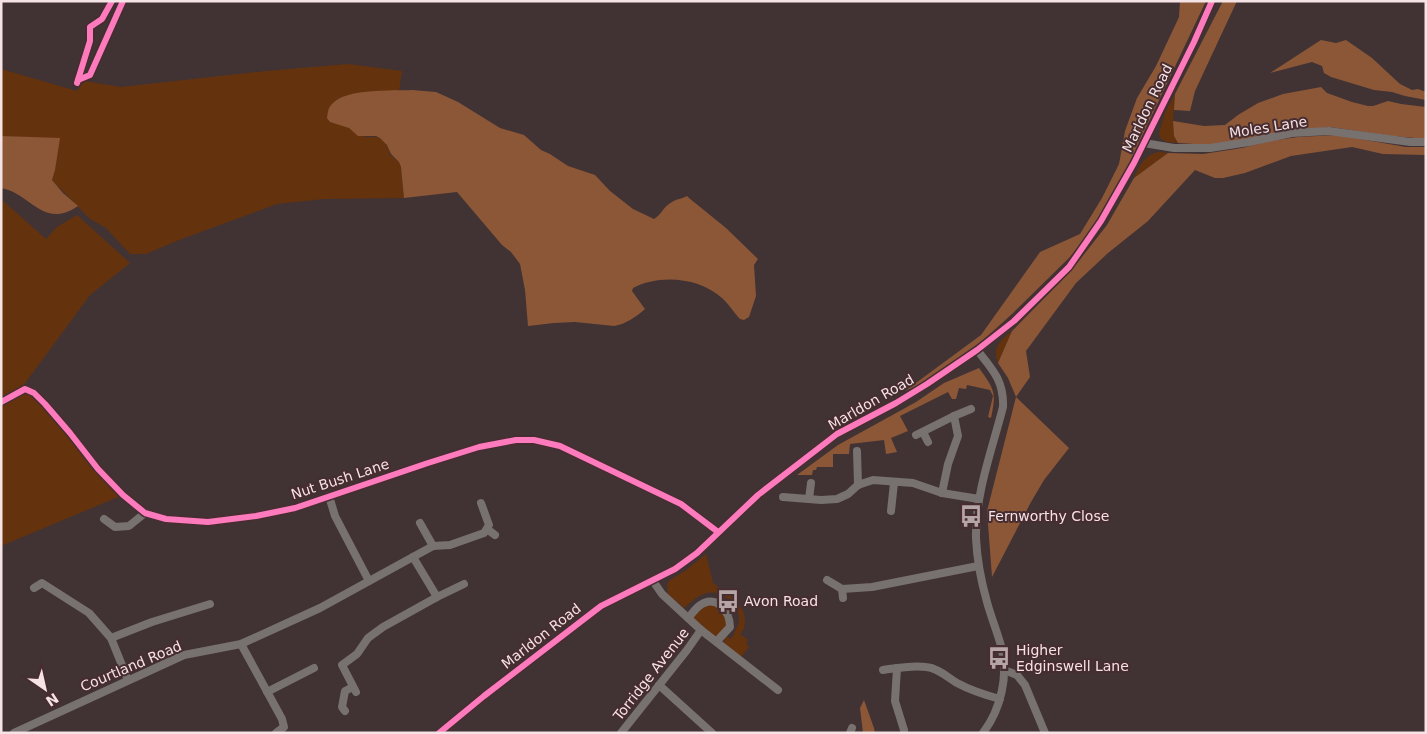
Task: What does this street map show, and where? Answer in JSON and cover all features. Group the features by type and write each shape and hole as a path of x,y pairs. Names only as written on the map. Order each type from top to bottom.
{"street":[{"name":"Marldon Road","path":"439,733 601,606 675,569 697,553 758,495 837,434 896,403 927,384 977,350 1014,321 1069,266 1101,221 1134,164 1212,1"},
{"name":"Moles Lane","path":"1144,142 1174,148 1210,148 1292,133 1329,131 1410,142 1426,142"},
{"path":"977,350 1000,383 1003,394 1003,408 979,499 976,537 978,566 987,603 1004,656 1000,699 995,714 983,733"},
{"name":"Nut Bush Lane","path":"1,402 25,389 34,393 46,404 98,469 123,495 145,513 166,519 208,522 256,516 295,508 479,447 516,440 534,440 560,446 680,504 718,532"},
{"path":"928,442 919,434 971,409"},
{"path":"942,493 948,464 958,436 954,416"},
{"path":"857,451 858,485"},
{"path":"783,497 837,499 848,494 858,485 873,480 913,484 942,493 979,499"},
{"path":"809,499 811,483"},
{"path":"891,511 894,483"},
{"path":"330,496 335,516 369,581"},
{"path":"481,504 489,525 487,529 495,535"},
{"path":"104,519 115,526 129,526 145,513"},
{"path":"420,523 433,546"},
{"name":"Courtland Road","path":"14,733 184,655 241,644 320,608 433,546 450,545 484,533 487,529"},
{"path":"413,557 437,597"},
{"path":"827,580 842,589 872,587 978,566"},
{"path":"42,583 43,574"},
{"path":"653,581 662,594 701,630 717,640 778,690"},
{"path":"34,588 42,583"},
{"path":"42,583 89,613 111,638 128,680"},
{"path":"345,711 342,707 345,691 354,690 342,664 357,654 368,638 383,627 464,584"},
{"path":"842,589 843,598"},
{"path":"688,618 705,602 711,601 719,604 728,613 730,627 717,640"},
{"path":"111,638 152,622 210,604"},
{"name":"Torridge Avenue","path":"621,733 701,630"},
{"path":"241,644 284,727 276,733"},
{"path":"883,670 927,667 971,689 1000,699"},
{"path":"267,692 314,668"},
{"path":"897,668 895,700 904,730"},
{"path":"1004,670 1017,675 1025,685 1045,733"},
{"path":"659,686 712,733"}],"shaded area":[{"path":"1180,1 1206,1 1118,187 1089,233 1070,257 982,341 924,383 905,391 981,335 1040,252 1080,234 1102,198 1119,164 1125,131 1137,98 1156,66 1179,17"},
{"path":"1223,1 1237,1 1195,91 1190,111 1174,110 1175,94"},
{"path":"1321,40 1336,43 1346,40 1372,58 1400,84 1412,90 1418,89 1426,92 1426,100 1374,90 1331,77 1324,73 1322,66 1312,62 1270,73"},
{"path":"348,64 402,71 399,91 367,92 337,99 330,122 347,127 365,137 377,137 384,140 390,152 389,154 399,162 401,167 404,198 324,199 277,204 146,254 130,254 106,228 89,218 52,180 59,139 1,136 1,69 77,91 84,81 121,87"},
{"path":"1321,87 1327,93 1368,106 1388,101 1426,107 1426,139 1330,127 1292,131 1210,145 1178,143 1174,136 1173,121 1204,126 1225,125 1258,103 1283,94"},
{"path":"412,90 436,92 458,102 500,128 524,135 541,150 568,166 595,175 610,191 633,209 654,219 669,204 687,196 726,228 758,259 754,265 756,296 749,317 744,320 740,319 727,303 713,291 691,282 667,279 633,288 632,291 645,309 623,324 614,326 575,322 528,326 525,290 520,264 457,192 404,198 401,167 387,145 376,136 358,136 349,128 330,122 327,118 332,104 348,95 370,91"},
{"path":"1175,94 1173,121 1174,136 1178,143 1167,142 1161,139 1159,134 1165,113"},
{"path":"1337,135 1406,147 1426,147 1426,155 1383,154 1352,147 1291,156 1245,173 1223,178 1215,178 1195,170 1148,221 1108,253 1076,283 1026,351 1030,377 1016,397 1008,378 998,363 1012,331 1071,271 1107,225 1134,178 1168,153 1203,154 1298,137"},
{"path":"1,136 60,138 52,180 78,206 66,212 55,214 46,212 21,196 1,188"},
{"path":"1158,152 1168,153 1134,178 1143,162 1149,156"},
{"path":"1,199 46,239 57,227 77,215 130,263 90,295 23,386 1,397"},
{"path":"1012,331 998,363 996,353 998,345"},
{"path":"979,368 993,391 994,402 991,418 988,417 993,396 990,390 967,385 966,389 959,388 956,399 952,399 948,392 900,416 908,431 891,438 897,452 886,454 884,440 850,444 849,454 833,454 833,467 817,467 816,470 813,470 812,475 797,475 838,445 916,402 944,383"},
{"path":"25,389 34,393 123,495 1,546 1,402"},
{"path":"1016,397 1069,448 1044,480 992,577 987,511"},
{"path":"706,554 713,583 734,599 744,614 744,629 740,634 748,640 746,643 749,647 741,657 725,644 724,640 726,636 731,639 739,621 739,615 734,604 724,596 707,593 698,597 684,608 668,594 667,584 670,580"},
{"path":"719,604 730,627 717,641 688,618 699,606"},
{"path":"864,700 875,733 863,733 860,708"}],"cycle path":[{"path":"77,83 90,41 90,27 102,19 112,1"},
{"path":"78,80 90,75 123,1"},
{"path":"439,733 601,606 675,569 697,553 758,495 837,434 896,403 927,384 977,350 1014,321 1069,267 1101,221 1134,163 1194,42 1212,1"},
{"path":"1,402 25,389 34,393 70,433 98,469 123,495 145,513 166,519 208,522 256,516 295,508 479,447 516,440 534,440 560,446 681,504 718,532"}],"place":[{"name":"Fernworthy Close","path":"971,516"},
{"name":"Avon Road","path":"728,601"},
{"name":"Higher Edginswell Lane","path":"999,658"}]}
